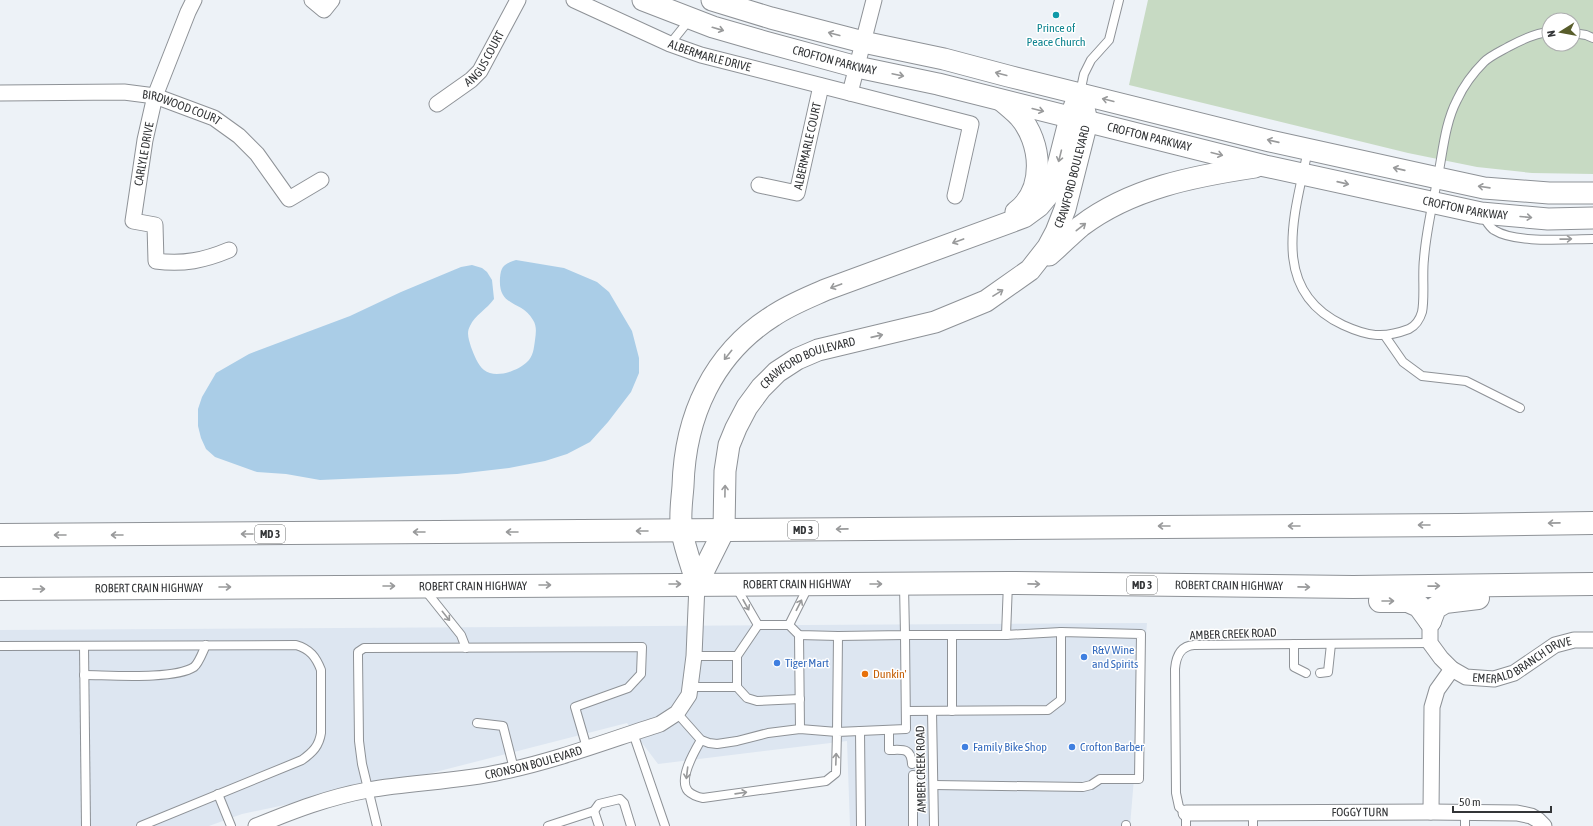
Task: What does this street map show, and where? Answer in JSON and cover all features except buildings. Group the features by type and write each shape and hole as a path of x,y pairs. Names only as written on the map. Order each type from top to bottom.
{"highway":[{"name":"MD 3","path":"4,534 682,531 1593,523"},
{"name":"ROBERT CRAIN HIGHWAY","path":"0,589 1008,583 1353,587 1590,584"},
{"path":"1154,585 1291,601 1408,601 1419,606 1430,621 1436,608 1445,602 1590,584"}],"street":[{"name":"CARLYLE DRIVE","path":"194,0 155,96 145,140 133,221 155,225 156,261 184,263 211,257 230,250"},
{"path":"312,0 324,10 332,0"},
{"name":"ANGUS COURT","path":"437,104 471,80 480,71 518,0"},
{"name":"ALBERMARLE DRIVE","path":"574,0 670,44 701,55 971,124 955,196"},
{"name":"CROFTON PARKWAY","path":"643,0 713,27 765,42 1265,166 1481,213 1548,219 1593,218"},
{"name":"CROFTON PARKWAY","path":"712,0 771,18 863,42 944,59 1270,141 1438,178 1484,188 1549,193 1593,193"},
{"path":"850,93 874,0"},
{"name":"ALBERMARLE COURT","path":"759,185 797,193 820,86"},
{"name":"BIRDWOOD COURT","path":"0,93 124,92 155,96 214,118 239,136 257,154 289,199 321,180"},
{"name":"CRAWFORD BOULEVARD","path":"697,584 724,530 725,471 729,445 746,407 761,388 777,372 797,359 818,350 934,322 960,313 986,301 1030,270 1048,247 1066,209 1079,120 1080,93"},
{"path":"990,229 1018,210 1029,198 1035,187 1038,169 1037,155 1033,141 1026,126 1019,116 1002,101"},
{"name":"CRAWFORD BOULEVARD","path":"697,584 682,531 683,470 688,436 697,408 712,378 729,354 749,333 773,316 798,302 825,290 1024,217 1039,206 1048,194 1079,120"},
{"path":"1030,270 1081,226 1120,202 1166,185 1225,172 1265,166"},
{"name":"CRONSON BOULEVARD","path":"256,826 306,806 369,790 468,778 514,769 587,748 660,724 677,713 689,695 694,656 697,584"},
{"path":"1430,621 1430,643 1441,658 1452,669 1437,690 1432,707 1431,812"},
{"name":"EMERALD BRANCH DRIVE","path":"1452,669 1466,677 1494,679 1514,673 1555,645 1574,640 1593,640"},
{"name":"FOGGY TURN","path":"1186,820 1253,820 1431,812 1465,820 1517,813 1531,816 1544,826"}],"lane":[{"path":"1080,93 1084,74 1091,60 1109,40 1119,0"},
{"path":"670,44 690,19"},
{"path":"1308,149 1292,231 1291,248 1294,265 1303,290 1317,309 1330,319 1353,329 1369,334 1385,336 1411,328 1418,320 1422,312 1424,258 1432,203 1448,126 1457,100 1485,61 1520,40 1541,33"},
{"path":"1581,34 1593,38"},
{"path":"1481,213 1492,229 1513,237 1545,240 1593,239"},
{"path":"1385,336 1403,362 1422,376 1466,381 1520,408"},
{"path":"1006,634 1008,583"},
{"path":"734,584 758,625"},
{"path":"789,626 810,584"},
{"path":"677,713 700,740 717,744 737,741 768,733 800,729 837,732 906,729 907,711 904,584"},
{"path":"422,586 461,635 466,648"},
{"path":"758,625 789,626 799,635 838,636 1061,632 1141,634 1139,779 1100,779 1091,785 1083,787 934,785"},
{"path":"758,625 737,656 737,687 747,698 757,701 800,699"},
{"path":"907,711 1048,710 1062,700 1061,632"},
{"path":"799,635 800,729"},
{"path":"952,635 952,711"},
{"path":"700,740 688,766 685,783 688,791 703,798 826,781 836,773 838,636"},
{"name":"AMBER CREEK ROAD","path":"1186,820 1179,807 1176,793 1175,659 1188,645 1430,643"},
{"path":"1294,644 1294,667 1306,674"},
{"path":"1320,673 1328,672 1331,644"},
{"path":"84,675 157,675 182,672 195,666 206,645"},
{"path":"0,646 296,645 304,647 312,653 321,670 320,733 319,742 315,749 302,760 141,826"},
{"path":"84,646 86,826"},
{"path":"378,826 362,764 359,741 358,652 364,648 642,647 642,674 628,688 575,707 587,748"},
{"path":"694,656 737,656"},
{"path":"690,686 737,687"},
{"name":"AMBER CREEK ROAD","path":"932,711 934,826"},
{"path":"477,723 503,726 514,769"},
{"path":"889,730 889,750 905,750 909,752 912,757 912,764"},
{"path":"860,731 860,826"},
{"path":"633,733 665,826"},
{"path":"913,775 913,826"},
{"path":"218,794 231,826"},
{"path":"548,826 594,811 599,804 620,799 624,804 631,826"},
{"path":"594,811 599,826"}],"shaded area":[{"path":"1147,623 1130,826 850,826 847,741 658,764 627,723 416,777 242,814 209,826 0,826 0,630"}],"green space":[{"path":"1148,0 1593,0 1593,174 1532,173 1477,167 1408,153 1129,85"}],"water":[{"path":"516,260 564,268 597,282 609,292 632,331 639,358 639,373 631,392 608,422 590,442 567,454 545,461 509,468 457,474 320,480 286,474 257,472 215,457 206,449 198,426 198,409 202,397 216,373 249,354 350,316 401,292 461,267 472,265 482,268 487,272 492,280 494,299 472,322 468,331 471,347 478,363 484,370 494,374 506,373 523,365 531,358 533,352 536,335 535,325 533,320 523,309 507,299 500,288 501,270 506,264"}],"place":[{"name":"Prince of Peace Church","path":"1056,15"},
{"name":"R&V Wine and Spirits","path":"1084,657"},
{"name":"Tiger Mart","path":"777,663"},
{"name":"Dunkin'","path":"865,674"},
{"name":"Family Bike Shop","path":"965,747"},
{"name":"Crofton Barber","path":"1072,747"}]}
